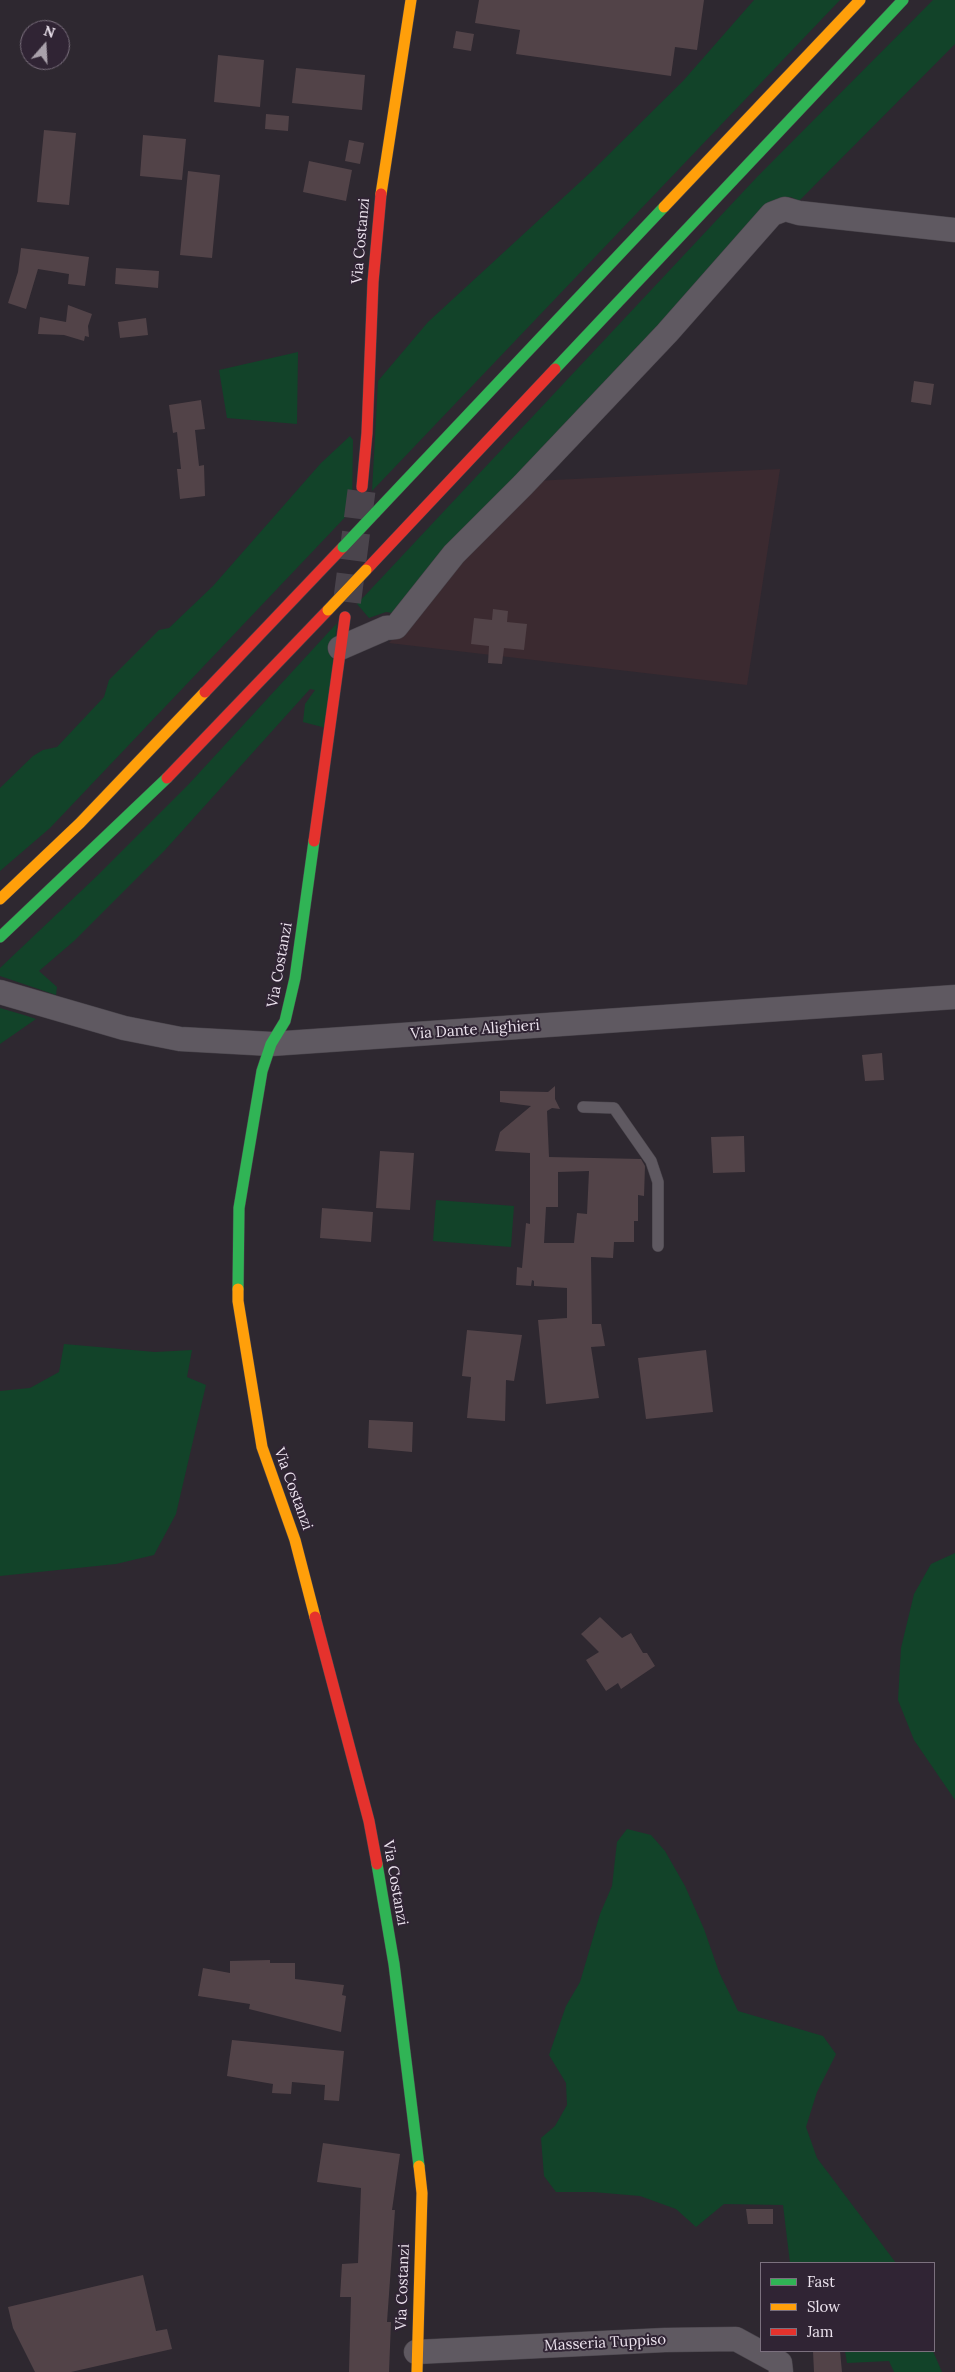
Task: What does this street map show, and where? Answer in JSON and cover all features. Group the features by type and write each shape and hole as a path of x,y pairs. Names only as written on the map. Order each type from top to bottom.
{"main road":[{"name":"Via Costanzi","path":"362,487 367,433 373,282 382,179 411,0"},
{"path":"0,899 80,823 376,513 860,0"},
{"path":"0,937 190,756 903,0"},
{"name":"Via Costanzi","path":"345,617 295,978 285,1021 271,1044 262,1071 239,1208 238,1301 262,1447 295,1540 369,1821 394,1964 422,2194 416,2362"}],"street":[{"path":"340,648 386,628 396,627 454,554 523,485 667,333 772,214 785,209 799,213 955,230"},
{"name":"Via Dante Alighieri","path":"0,992 124,1028 180,1039 271,1044 955,997"},
{"name":"Masseria Tuppiso","path":"416,2362 665,2340 736,2339 780,2363 781,2372"}],"lane":[{"path":"583,1107 614,1108 620,1112 651,1161 658,1182 658,1246"}],"shaded area":[{"path":"780,469 747,685 389,643 533,481"}],"green space":[{"path":"754,0 840,0 372,491 378,381 428,322 591,172 683,81"},
{"path":"933,0 955,0 955,44 799,201 791,197 778,200 399,614 386,612 369,618 357,604 757,177"},
{"path":"298,352 297,424 227,418 219,370"},
{"path":"350,436 353,440 352,510 50,828 0,871 0,788 33,756 43,750 57,747 104,697 109,680 159,630 169,628 213,586 321,463"},
{"path":"337,623 326,728 303,722 305,704 315,690 310,689 165,850 74,941 39,971 57,987 56,995 0,976 0,968 98,875 188,785"},
{"path":"0,1008 24,1015 36,1019 0,1044"},
{"path":"436,1200 514,1206 511,1247 433,1241"},
{"path":"64,1344 155,1352 192,1350 187,1377 206,1385 176,1514 154,1555 116,1564 0,1576 0,1391 30,1388 59,1372"},
{"path":"955,1553 955,1800 914,1740 898,1700 901,1648 914,1594 931,1564"},
{"path":"627,1829 651,1835 665,1851 685,1886 704,1929 719,1972 738,2011 823,2036 836,2054 817,2092 806,2127 817,2158 895,2262 790,2262 783,2205 724,2204 696,2227 676,2209 640,2196 593,2192 556,2192 544,2176 541,2138 555,2126 567,2105 566,2083 549,2055 566,2006 580,1982 600,1914 612,1886 617,1842"},
{"path":"845,2352 933,2352 942,2372 894,2372 889,2361 847,2363"}],"building":[{"path":"479,0 704,0 697,50 675,47 671,76 516,54 520,30 475,23"},
{"path":"456,31 474,34 471,51 453,48"},
{"path":"218,55 264,60 260,107 214,102"},
{"path":"296,68 365,75 362,110 292,103"},
{"path":"266,114 289,116 288,131 265,129"},
{"path":"44,130 76,133 69,205 37,202"},
{"path":"143,135 186,139 182,180 140,176"},
{"path":"349,140 364,143 360,164 345,161"},
{"path":"309,161 352,170 346,201 303,192"},
{"path":"188,171 220,175 212,258 180,255"},
{"path":"21,248 89,257 85,286 68,284 69,274 38,269 26,309 8,303 18,272"},
{"path":"116,268 159,271 158,288 115,284"},
{"path":"68,305 92,314 88,326 89,337 85,336 84,341 64,335 38,334 40,317 66,322"},
{"path":"146,318 148,335 120,338 118,322"},
{"path":"914,381 934,384 931,405 911,402"},
{"path":"201,400 205,429 195,430 199,466 204,465 205,496 180,499 177,469 181,469 177,432 173,433 169,405"},
{"path":"493,609 508,611 507,622 527,624 524,650 504,648 502,664 488,663 489,646 471,644 474,618 492,620"},
{"path":"882,1053 884,1080 865,1081 862,1055"},
{"path":"555,1086 555,1099 560,1109 552,1108 547,1111 549,1157 641,1159 645,1166 644,1196 638,1195 638,1221 634,1221 634,1242 614,1242 613,1258 591,1257 592,1324 601,1324 605,1346 591,1347 599,1398 546,1404 538,1320 567,1318 567,1288 534,1286 534,1281 532,1280 531,1286 516,1285 517,1267 522,1268 526,1223 530,1224 530,1153 495,1151 500,1132 531,1106 500,1102 500,1091 548,1092","holes":["589,1171 587,1214 577,1213 574,1243 544,1243 546,1207 558,1207 558,1172"]},
{"path":"744,1136 745,1172 713,1173 711,1137"},
{"path":"380,1151 414,1153 410,1210 376,1208"},
{"path":"322,1208 373,1212 371,1242 320,1238"},
{"path":"467,1330 522,1335 514,1381 506,1380 505,1421 467,1418 471,1377 462,1376"},
{"path":"706,1350 713,1412 646,1419 638,1358"},
{"path":"369,1420 413,1422 412,1452 368,1448"},
{"path":"600,1617 622,1638 631,1633 643,1653 647,1653 655,1666 621,1689 618,1683 606,1691 586,1660 599,1652 581,1634"},
{"path":"270,1960 270,1963 295,1963 295,1979 344,1985 342,1995 346,1996 341,2032 249,2009 250,2004 198,1996 203,1968 230,1973 230,1961"},
{"path":"232,2040 344,2051 339,2101 324,2100 325,2085 292,2082 291,2094 272,2093 273,2084 227,2076"},
{"path":"323,2143 400,2154 392,2210 395,2210 387,2322 391,2322 389,2372 349,2372 351,2297 340,2297 342,2264 358,2263 361,2188 317,2182"},
{"path":"746,2209 773,2209 773,2224 748,2224"},
{"path":"143,2275 156,2331 167,2329 172,2349 71,2372 35,2372 13,2328 8,2307"},
{"path":"813,2352 840,2352 842,2372 814,2372"}],"tunnel":[{"path":"347,602 362,487"}],"traffic: fast":[{"path":"555,369 903,0"},
{"path":"375,513 664,207"},
{"path":"343,547 375,513"},
{"path":"0,937 167,778"},
{"path":"238,1289 239,1208 262,1071 271,1044 285,1021 295,978 314,841"},
{"path":"377,1864 394,1964 419,2166"}],"traffic: slow":[{"path":"381,194 411,0"},
{"path":"664,207 860,0"},
{"path":"328,610 366,570"},
{"path":"0,899 80,823 205,692"},
{"path":"238,1289 238,1301 262,1447 295,1540 315,1617"},
{"path":"417,2372 422,2193 419,2166"}],"traffic: jam":[{"path":"362,487 367,433 373,282 381,194"},
{"path":"366,570 555,369"},
{"path":"205,692 343,547"},
{"path":"167,778 328,610"},
{"path":"314,841 345,617"},
{"path":"315,1617 369,1821 377,1864"}]}
